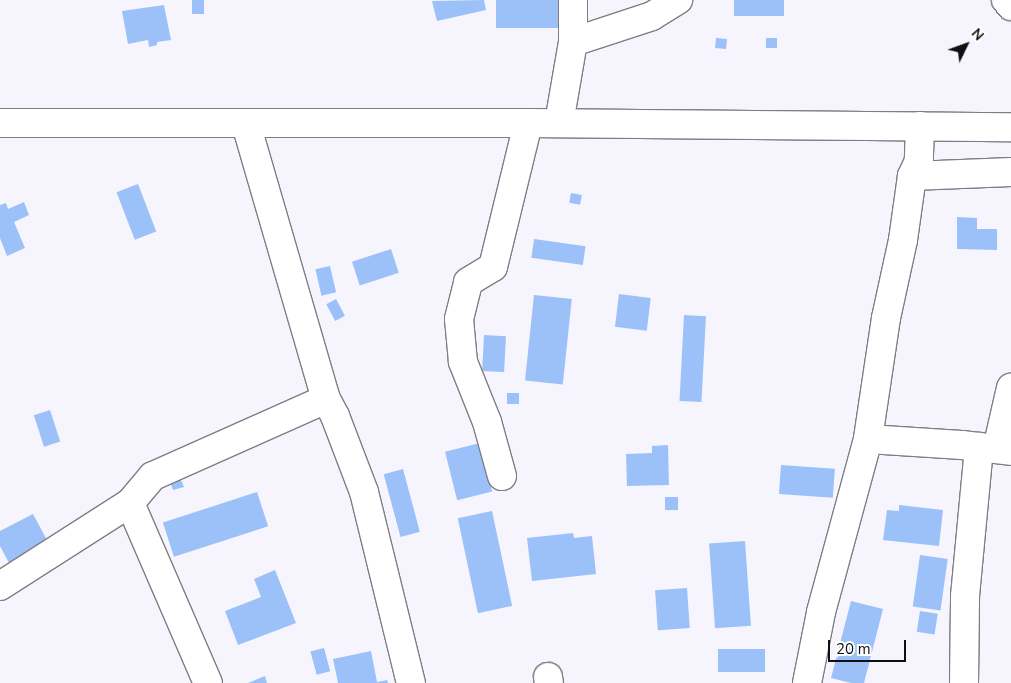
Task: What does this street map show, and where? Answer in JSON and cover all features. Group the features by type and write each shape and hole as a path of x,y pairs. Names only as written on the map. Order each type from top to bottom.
{"main road":[{"path":"559,123 573,42 573,0"},
{"path":"573,42 652,16 678,0"},
{"path":"1006,0 1011,6"},
{"path":"0,123 559,123 1011,127"},
{"path":"502,476 487,422 462,362 459,319 468,282 493,267 528,123"},
{"path":"246,124 326,399 335,416 364,492 411,683"},
{"path":"807,683 821,612 868,439 886,318 903,240 912,176 919,161 920,126"},
{"path":"912,176 1011,172"},
{"path":"964,683 965,596 1011,388"},
{"path":"0,586 130,503 153,476 326,399"},
{"path":"868,439 996,449"},
{"path":"130,503 208,683"}],"building":[{"path":"192,0 204,0 204,14 192,14"},
{"path":"484,0 486,10 437,21 432,1"},
{"path":"496,0 560,0 560,28 496,28"},
{"path":"734,0 784,0 784,16 734,16"},
{"path":"164,5 171,40 157,42 157,45 149,47 148,40 128,44 122,11"},
{"path":"716,38 727,39 726,49 715,48"},
{"path":"766,38 777,38 777,48 766,48"},
{"path":"138,184 156,232 135,240 117,192"},
{"path":"571,193 582,195 580,205 569,203"},
{"path":"24,202 29,215 14,222 25,248 7,256 0,238 0,205 6,203 8,209"},
{"path":"957,217 977,218 977,229 997,229 997,250 957,249"},
{"path":"534,239 585,246 583,265 531,258"},
{"path":"391,249 399,273 360,285 352,262"},
{"path":"330,266 336,292 321,296 315,269"},
{"path":"619,294 651,298 647,331 615,327"},
{"path":"534,295 572,299 563,385 525,381"},
{"path":"336,299 345,316 335,321 326,304"},
{"path":"684,315 706,316 701,402 679,401"},
{"path":"484,335 506,336 504,372 482,371"},
{"path":"507,393 519,393 519,404 507,404"},
{"path":"50,410 60,441 44,447 34,415"},
{"path":"480,443 492,492 457,500 445,452"},
{"path":"668,445 669,485 627,486 626,454 652,453 652,446"},
{"path":"781,465 835,469 833,498 779,494"},
{"path":"403,469 420,532 401,537 384,474"},
{"path":"180,478 184,487 173,490 170,482"},
{"path":"257,492 268,526 174,557 163,523"},
{"path":"665,497 678,497 678,510 665,510"},
{"path":"899,505 943,510 939,546 883,540 887,510 899,511"},
{"path":"492,511 512,606 478,613 458,518"},
{"path":"33,514 48,542 9,563 0,546 0,531"},
{"path":"573,533 574,538 592,536 596,574 532,581 527,538"},
{"path":"745,541 751,626 715,628 709,544"},
{"path":"920,555 948,559 940,610 913,606"},
{"path":"275,570 296,623 238,645 225,611 261,597 254,579"},
{"path":"687,588 690,628 658,630 655,590"},
{"path":"851,601 883,609 864,683 851,683 831,678"},
{"path":"920,611 938,614 934,635 917,632"},
{"path":"324,648 330,671 317,675 310,652"},
{"path":"718,649 765,649 765,672 718,672"},
{"path":"371,651 377,682 387,680 388,683 338,683 333,659"},
{"path":"265,676 267,683 248,683"}]}
